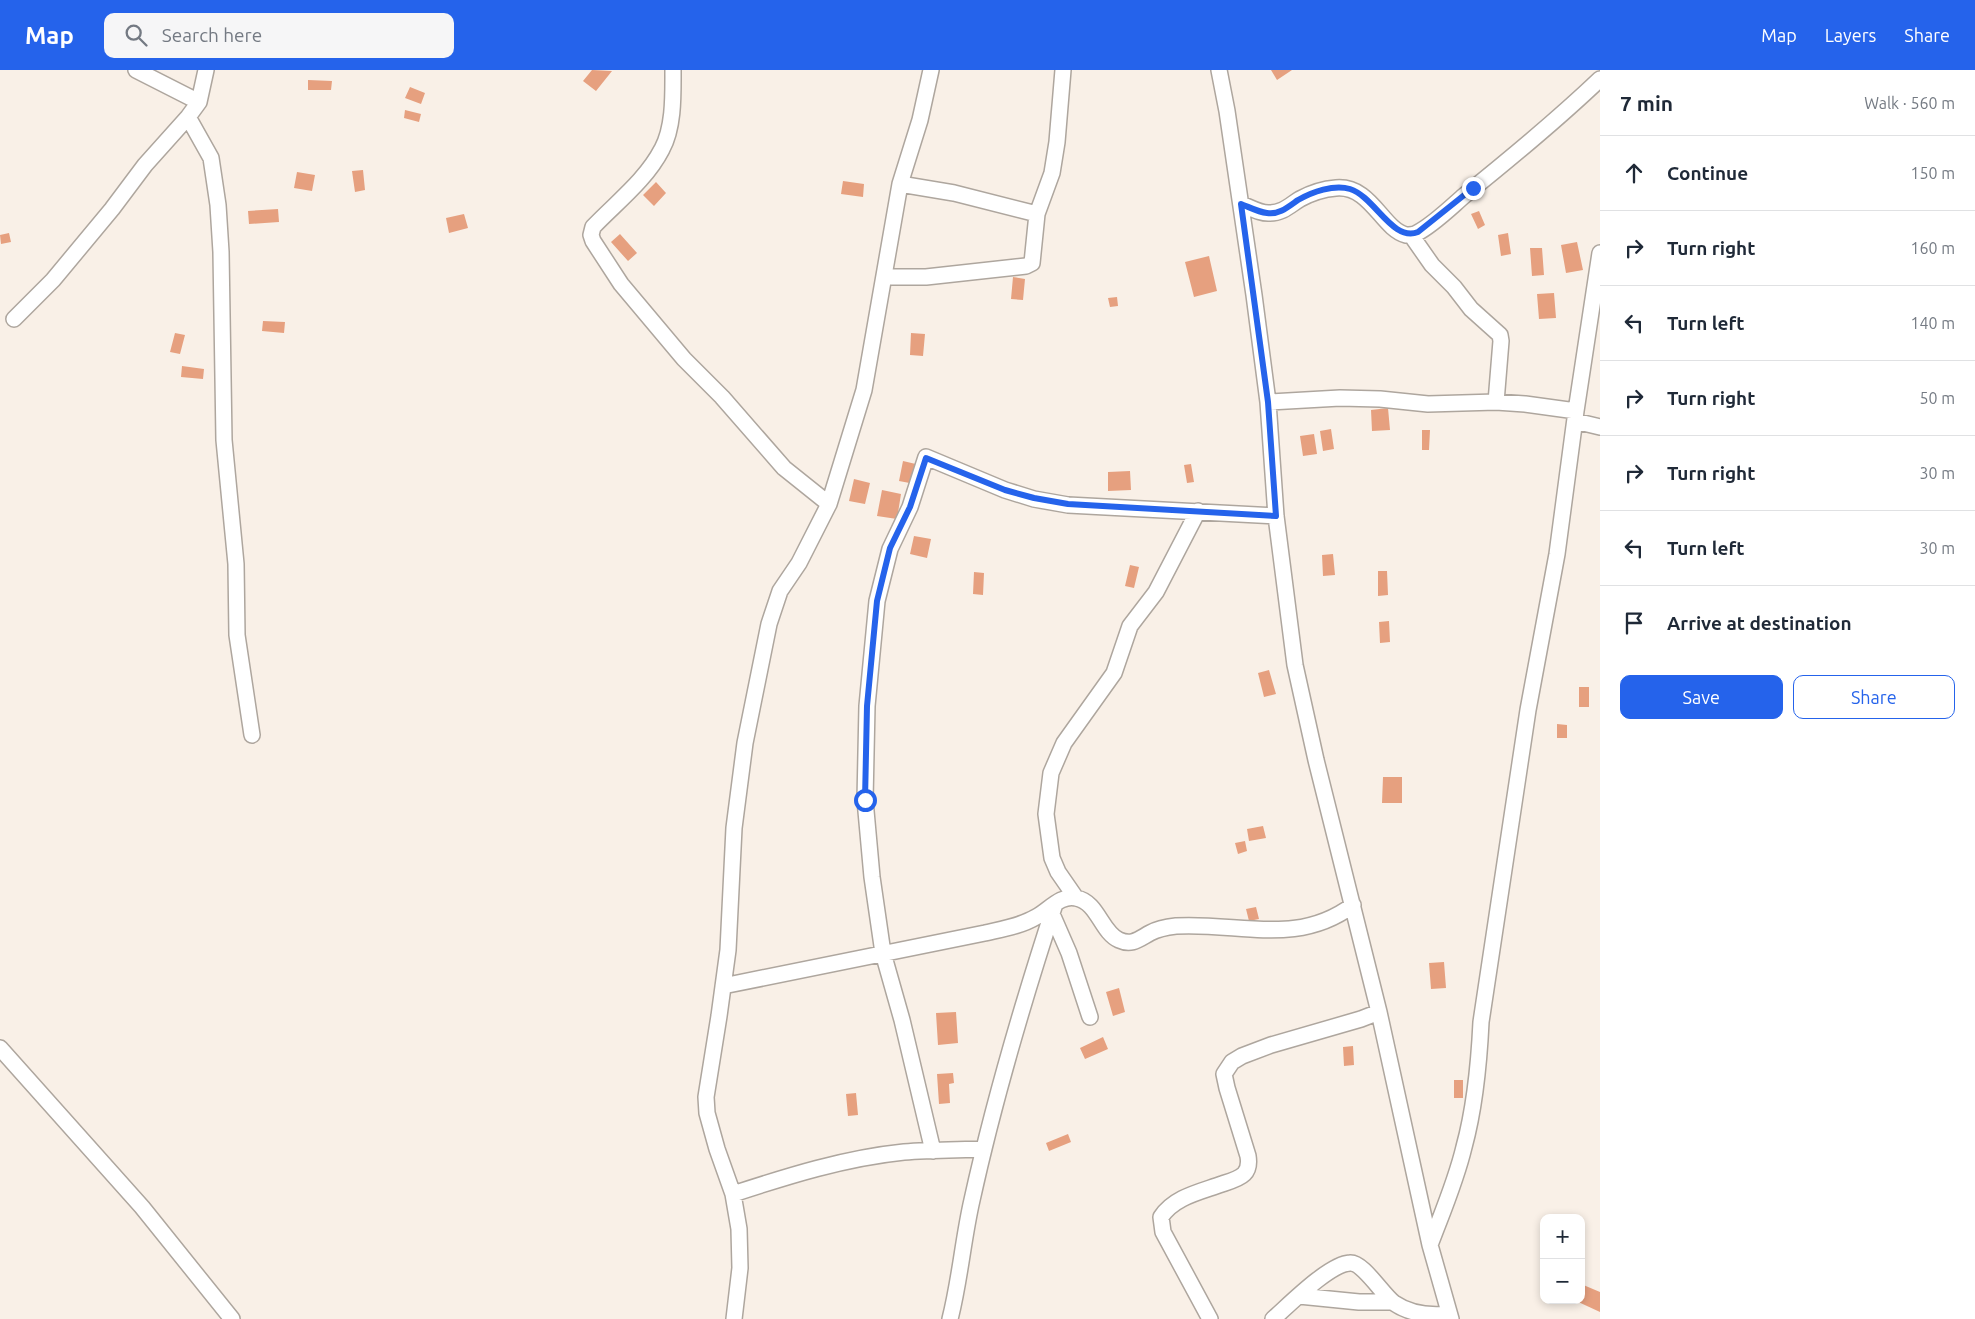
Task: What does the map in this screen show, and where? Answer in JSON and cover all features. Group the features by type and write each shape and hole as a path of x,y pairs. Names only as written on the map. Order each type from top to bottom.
{"street":[{"path":"136,70 199,102"},
{"path":"14,319 53,280 145,165 188,118 199,102 206,70"},
{"path":"673,70 670,124 663,148 651,167 593,227 592,241 621,284 684,359 722,397 784,468 829,504"},
{"path":"734,1319 740,1268 739,1229 733,1194 714,1140 707,1113 706,1097 728,950 734,828 746,743 761,655 780,591 799,563 829,504 864,390 900,184 920,120 931,70"},
{"path":"884,277 926,277 1029,265 1034,259 1037,214 1052,173 1057,142 1063,70"},
{"path":"1219,70 1241,204 1268,402 1276,516 1295,665 1316,760 1379,1012 1430,1245 1443,1317 1412,1312 1393,1302 1360,1265 1350,1263 1332,1269 1273,1319"},
{"path":"1241,204 1268,214 1287,209 1299,200 1319,191 1337,188 1350,189 1372,205 1396,230 1411,235 1418,232 1445,211 1553,123 1600,79"},
{"path":"188,118 211,158 218,205 221,252 224,440 236,564 237,635 252,735"},
{"path":"900,184 954,193 1037,214"},
{"path":"1411,235 1432,265 1454,287 1471,309 1500,335 1496,402"},
{"path":"1430,1245 1457,1172 1471,1113 1479,1061 1481,1022 1528,710 1557,554 1600,253"},
{"path":"1268,402 1359,398 1428,404 1496,402 1525,404 1576,416 1600,427"},
{"path":"932,1151 902,1020 883,953 872,877 865,800 867,706 872,637 877,601 890,548 910,507 926,458 1005,490 1034,498 1068,504 1276,516"},
{"path":"1198,511 1156,592 1130,626 1114,673 1064,743 1051,773 1046,814 1052,858 1058,872 1076,898 1098,914 1117,940 1130,943 1163,927 1193,926 1256,930 1302,927 1324,922 1338,916 1353,905"},
{"path":"723,986 985,933 1021,924 1053,909 1063,899 1076,898"},
{"path":"1053,909 1070,953 1090,1017"},
{"path":"950,1319 972,1200 997,1093 1053,909"},
{"path":"1210,1319 1163,1232 1161,1217 1167,1208 1187,1196 1228,1182 1244,1174 1249,1165 1224,1074 1232,1062 1242,1056 1271,1045 1379,1012"},
{"path":"0,1048 142,1207 232,1319"},
{"path":"733,1194 786,1176 843,1162 902,1152 984,1149"},
{"path":"1299,1296 1359,1302 1393,1302"}],"building":[{"path":"592,70 612,71 596,91 583,81"},
{"path":"1271,70 1292,70 1277,80"},
{"path":"308,80 332,81 331,90 308,90"},
{"path":"410,87 425,93 421,104 405,98"},
{"path":"405,110 421,114 419,122 404,118"},
{"path":"363,170 365,190 355,192 352,171"},
{"path":"297,172 315,175 312,191 294,188"},
{"path":"843,181 864,184 863,197 841,194"},
{"path":"656,182 666,193 654,206 643,195"},
{"path":"278,209 279,222 249,224 248,211"},
{"path":"1479,211 1485,225 1478,229 1471,214"},
{"path":"464,214 468,228 449,233 446,218"},
{"path":"9,233 11,242 1,244 0,235"},
{"path":"1508,233 1511,254 1501,256 1498,235"},
{"path":"620,234 637,253 628,261 611,242"},
{"path":"1577,242 1583,270 1566,273 1561,245"},
{"path":"1530,248 1542,248 1544,275 1532,276"},
{"path":"1209,256 1217,291 1194,297 1185,262"},
{"path":"1013,277 1025,279 1023,300 1011,299"},
{"path":"1554,293 1556,318 1539,319 1537,294"},
{"path":"1117,297 1118,306 1110,307 1108,298"},
{"path":"263,321 285,322 284,333 262,331"},
{"path":"175,333 185,335 180,354 170,352"},
{"path":"911,333 925,334 923,356 910,355"},
{"path":"182,366 204,369 203,379 181,377"},
{"path":"1388,408 1390,430 1372,431 1371,410"},
{"path":"1331,429 1334,449 1323,451 1320,431"},
{"path":"1422,430 1430,430 1429,450 1422,450"},
{"path":"1314,434 1317,454 1303,456 1300,436"},
{"path":"903,461 920,465 915,484 899,481"},
{"path":"1191,464 1194,482 1187,483 1184,465"},
{"path":"1130,471 1131,490 1108,491 1108,472"},
{"path":"854,479 870,483 865,504 849,501"},
{"path":"882,490 901,494 897,519 877,516"},
{"path":"914,536 931,539 927,558 910,554"},
{"path":"1333,554 1335,575 1323,576 1322,555"},
{"path":"1130,565 1139,567 1134,588 1125,586"},
{"path":"1378,571 1387,571 1388,595 1378,596"},
{"path":"974,572 984,573 983,595 973,594"},
{"path":"1389,621 1390,642 1380,643 1379,622"},
{"path":"1269,670 1276,694 1264,697 1258,673"},
{"path":"1579,687 1589,687 1589,707 1579,707"},
{"path":"1557,724 1567,725 1567,738 1557,738"},
{"path":"1383,777 1402,777 1402,803 1382,803"},
{"path":"1263,826 1266,838 1249,841 1247,829"},
{"path":"1245,841 1247,851 1238,854 1235,843"},
{"path":"1256,907 1259,919 1249,921 1246,909"},
{"path":"1444,962 1446,988 1431,989 1429,963"},
{"path":"1119,988 1125,1012 1113,1016 1106,992"},
{"path":"956,1012 958,1043 938,1045 936,1013"},
{"path":"1103,1037 1108,1049 1085,1059 1080,1048"},
{"path":"1353,1046 1354,1065 1344,1066 1343,1047"},
{"path":"953,1073 954,1083 949,1084 950,1103 939,1104 937,1074"},
{"path":"1454,1080 1463,1080 1463,1098 1454,1098"},
{"path":"856,1093 858,1115 848,1116 846,1094"},
{"path":"1068,1134 1071,1142 1049,1151 1046,1143"},
{"path":"1585,1286 1600,1292 1600,1312 1583,1304 1585,1304"}],"route":[{"path":"865,800 867,706 872,637 877,601 890,548 910,507 926,458 1005,490 1034,498 1068,504 1276,516 1268,402 1241,204 1268,214 1287,209 1299,200 1319,191 1337,188 1350,189 1362,196 1396,230 1411,235 1418,232 1473,188"}]}
